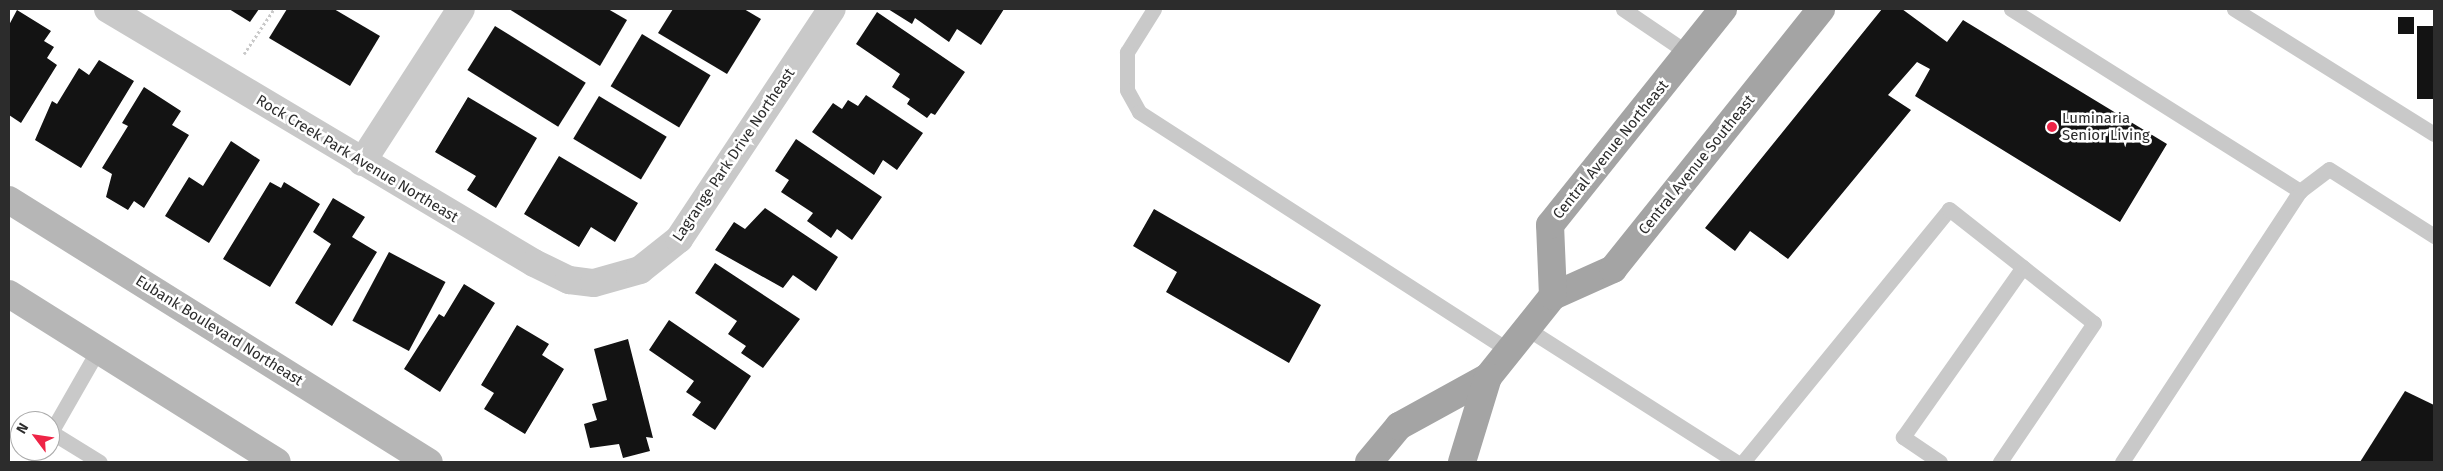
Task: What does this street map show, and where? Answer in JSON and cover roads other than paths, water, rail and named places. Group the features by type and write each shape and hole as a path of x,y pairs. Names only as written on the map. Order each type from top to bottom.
{"main road":[{"name":"Central Avenue Northeast","path":"1553,296 1550,225 1723,9"},
{"name":"Central Avenue Southeast","path":"1553,296 1613,269 1820,9"},
{"name":"Eubank Boulevard Northeast","path":"9,200 414,458"},
{"path":"9,294 277,462"},
{"path":"1462,462 1488,377 1553,296"},
{"path":"1369,462 1399,426 1488,377"}],"street":[{"name":"Rock Creek Park Avenue Northeast","path":"108,9 362,162 557,276 594,283 615,280"},
{"path":"362,162 461,9"},
{"name":"Lagrange Park Drive Northeast","path":"615,280 652,263 679,239 832,9"}],"lane":[{"path":"1154,9 1127,52 1127,90 1139,112 1509,350"},
{"path":"1623,9 1688,53"},
{"path":"2011,9 2300,191"},
{"path":"2234,9 2434,134"},
{"path":"2122,462 2300,191 2329,168 2434,236"},
{"path":"1743,462 1949,209 2094,323 2000,462"},
{"path":"1940,462 1903,438 2023,267"},
{"path":"1526,328 1736,462"},
{"path":"98,350 51,432 100,462"}],"place":[{"name":"Luminaria Senior Living","path":"2052,127"}]}
